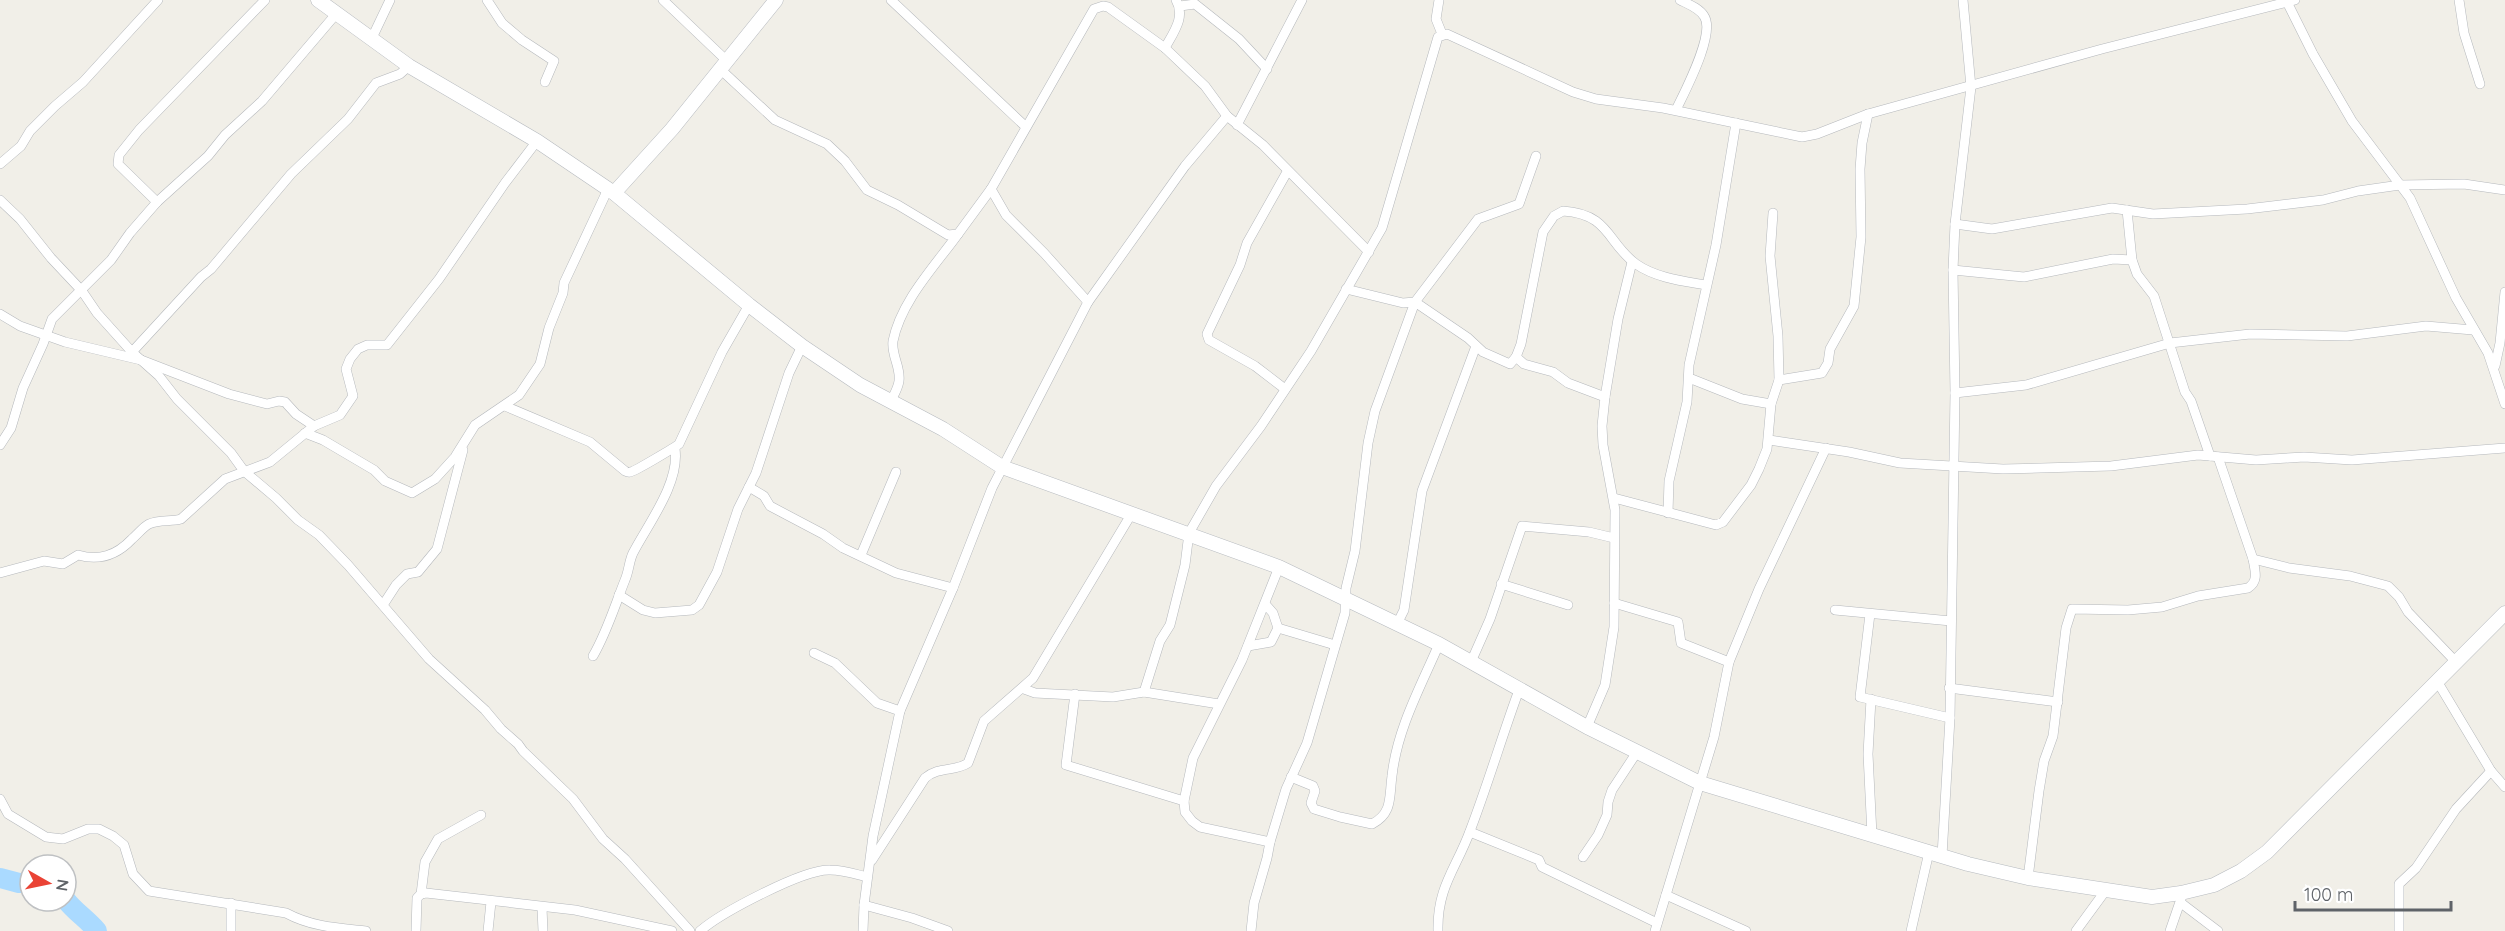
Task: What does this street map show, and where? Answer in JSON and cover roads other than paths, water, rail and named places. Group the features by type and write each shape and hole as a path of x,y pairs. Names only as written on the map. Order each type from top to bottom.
{"street":[{"path":"0,164 21,146 30,131 55,106 83,82 158,0"},
{"path":"157,202 118,164 119,155 139,130 265,0"},
{"path":"318,0 409,66 537,141 611,191 802,346 860,385 890,403 943,429 1002,466 1279,567 1438,644 1587,727 1700,783 1935,854 2028,878 2152,897 2181,898 2214,885 2241,871 2267,852 2505,613"},
{"path":"371,40 390,0"},
{"path":"487,0 502,23 529,45 554,61 545,82"},
{"path":"663,0 775,120 826,144 845,161 867,190 898,205 948,235 958,234"},
{"path":"305,433 323,440 374,470 385,481 412,493 435,478 455,457 476,425 519,395 540,364 549,328 564,293 564,283 611,191 672,129 722,64 776,0"},
{"path":"891,0 1026,127"},
{"path":"1238,125 1302,0"},
{"path":"1439,0 1436,19 1442,34"},
{"path":"1676,110 1701,54 1708,28 1705,17 1697,9 1680,0"},
{"path":"1911,931 1935,854 1950,718 1956,393 1953,270 1955,224 1971,87 1963,0"},
{"path":"2459,0 2464,33 2480,84"},
{"path":"1144,692 1160,641 1170,625 1185,565 1189,533 1216,486 1261,426 1311,351 1382,228 1438,37 1442,34 1447,34 1573,92 1619,104 1676,110 1802,136 1817,134 1868,114 2102,49 2291,1 2313,54 2348,114 2410,198 2456,298 2494,367 2505,404"},
{"path":"1165,48 1180,16 1178,3 1195,4 1239,39 1267,69"},
{"path":"890,403 899,380 893,356 893,342 897,326 911,299 991,189 1094,9 1098,6 1108,7 1165,48 1205,86 1227,116 1263,145 1287,172 1369,252"},
{"path":"0,445 11,429 23,388 52,319 111,260 130,233 157,202 208,156 225,135 262,101 336,14"},
{"path":"132,352 193,285 211,269 291,174 348,119 375,83 400,74 409,66"},
{"path":"1779,380 1822,373 1828,363 1830,349 1854,306 1861,237 1860,161 1868,114"},
{"path":"863,931 864,905 878,805 900,711 1002,466 1088,302 1185,166 1227,116"},
{"path":"1668,513 1669,481 1688,402 1689,365 1716,245 1736,123"},
{"path":"0,573 44,561 63,564 78,555 104,558 127,545 152,522 181,519 225,479 270,462 314,426 340,415 353,396 346,369 350,359 358,350 367,345 387,345 439,279 537,141"},
{"path":"1251,931 1254,903 1268,858 1270,842 1306,743 1345,613 1346,588 1355,551 1372,420 1380,394 1415,302 1478,219 1518,204 1536,156"},
{"path":"1285,389 1255,366 1209,339 1207,334 1240,265 1247,243 1287,172"},
{"path":"1955,224 1992,229 2095,209 2153,214 2247,209 2323,200 2358,191 2400,185 2464,184 2505,190"},
{"path":"991,189 1006,215 1088,302"},
{"path":"0,200 20,219 132,352 231,453 244,471 318,536 384,605 429,659 485,710 501,729 573,799 603,839 625,859 690,931"},
{"path":"2028,878 2044,760 2053,736 2066,628 2072,609 2162,608 2198,596 2248,588 2254,584 2256,577 2253,559 2214,456 2185,392 2154,296 2137,274 2132,260 2127,210"},
{"path":"1346,289 1403,303 1415,302 1476,346 1507,364 1512,363 1516,357 1525,326 1541,239 1554,216 1563,211 1598,222 1605,227 1632,262 1662,276 1706,285"},
{"path":"1614,498 1716,525 1720,524 1751,485 1769,440 1771,404 1779,380 1778,336 1770,256 1773,213"},
{"path":"1953,270 2024,277 2113,259 2132,260"},
{"path":"1587,727 1605,685 1614,627 1614,498 1603,445 1605,397 1618,319 1632,262"},
{"path":"2494,367 2502,343 2505,292"},
{"path":"593,656 602,641 632,555 669,484 674,470 675,448 722,352 749,305"},
{"path":"0,314 20,326 73,345 141,360 229,394 267,404 285,402 296,414 314,426"},
{"path":"1956,393 2026,385 2170,343 2250,334 2348,336 2426,326 2473,330"},
{"path":"619,595 643,610 655,613 692,610 699,604 717,572 738,509 750,487 789,373 802,346"},
{"path":"1396,624 1404,610 1422,491 1476,346"},
{"path":"1516,357 1524,364 1553,372 1568,383 1605,397"},
{"path":"1689,378 1742,399 1771,404"},
{"path":"505,406 590,442 625,471 635,471 657,456 675,448"},
{"path":"384,605 396,585 407,574 418,572 438,549 465,439"},
{"path":"1769,440 1826,448 1900,463 2003,469 2111,466 2186,456 2256,460 2304,456 2352,460 2505,448"},
{"path":"1470,832 1539,860 1542,867 1656,927 1714,737 1729,662 1759,589 1826,448"},
{"path":"861,555 896,472"},
{"path":"750,487 764,496 770,506 843,548 896,573 953,588"},
{"path":"868,872 885,838 925,778 938,770 964,766 968,763 984,722 1024,689 1033,678 1132,513"},
{"path":"1471,662 1490,619 1522,526 1589,532 1614,538"},
{"path":"2253,559 2289,568 2350,576 2388,586 2399,597 2408,612 2456,662"},
{"path":"1270,842 1200,827 1185,812 1184,801 1193,758 1248,646 1279,567"},
{"path":"1501,584 1568,605"},
{"path":"1614,603 1678,621 1681,643 1729,662"},
{"path":"1248,646 1271,642 1278,628 1273,613 1264,604"},
{"path":"1835,610 1951,621"},
{"path":"1870,614 1860,697 1950,718"},
{"path":"1278,628 1335,645"},
{"path":"1292,777 1313,786 1315,791 1311,803 1314,809 1341,818 1372,824 1383,818 1389,806 1398,739 1438,644"},
{"path":"814,653 835,663 877,703 900,711"},
{"path":"2437,681 2491,771 2505,787"},
{"path":"1949,688 2058,702"},
{"path":"1024,689 1035,693 1113,697 1144,692 1219,704"},
{"path":"1438,931 1438,909 1441,896 1470,832 1519,690"},
{"path":"1075,694 1066,765 1184,801"},
{"path":"1870,699 1868,754 1872,835"},
{"path":"1583,856 1602,825 1612,790 1637,752"},
{"path":"2399,931 2399,884 2416,868 2456,809 2491,771"},
{"path":"0,798 8,814 46,837 63,839 88,829 99,829 113,836 124,845 133,874 149,891 286,913 307,922 342,930 366,931"},
{"path":"416,931 415,904 420,894 425,862 430,849 438,839 481,815"},
{"path":"700,931 732,909 787,882 818,871 868,872"},
{"path":"2076,931 2106,890"},
{"path":"420,894 575,910 629,927 672,931"},
{"path":"1666,896 1746,931"},
{"path":"2170,931 2181,898"},
{"path":"2181,898 2218,931"},
{"path":"488,931 492,902"},
{"path":"231,903 231,931"},
{"path":"864,905 948,931"},
{"path":"542,908 543,931"}],"waterway":[{"path":"0,878 18,883"},
{"path":"78,913 97,931"}]}
